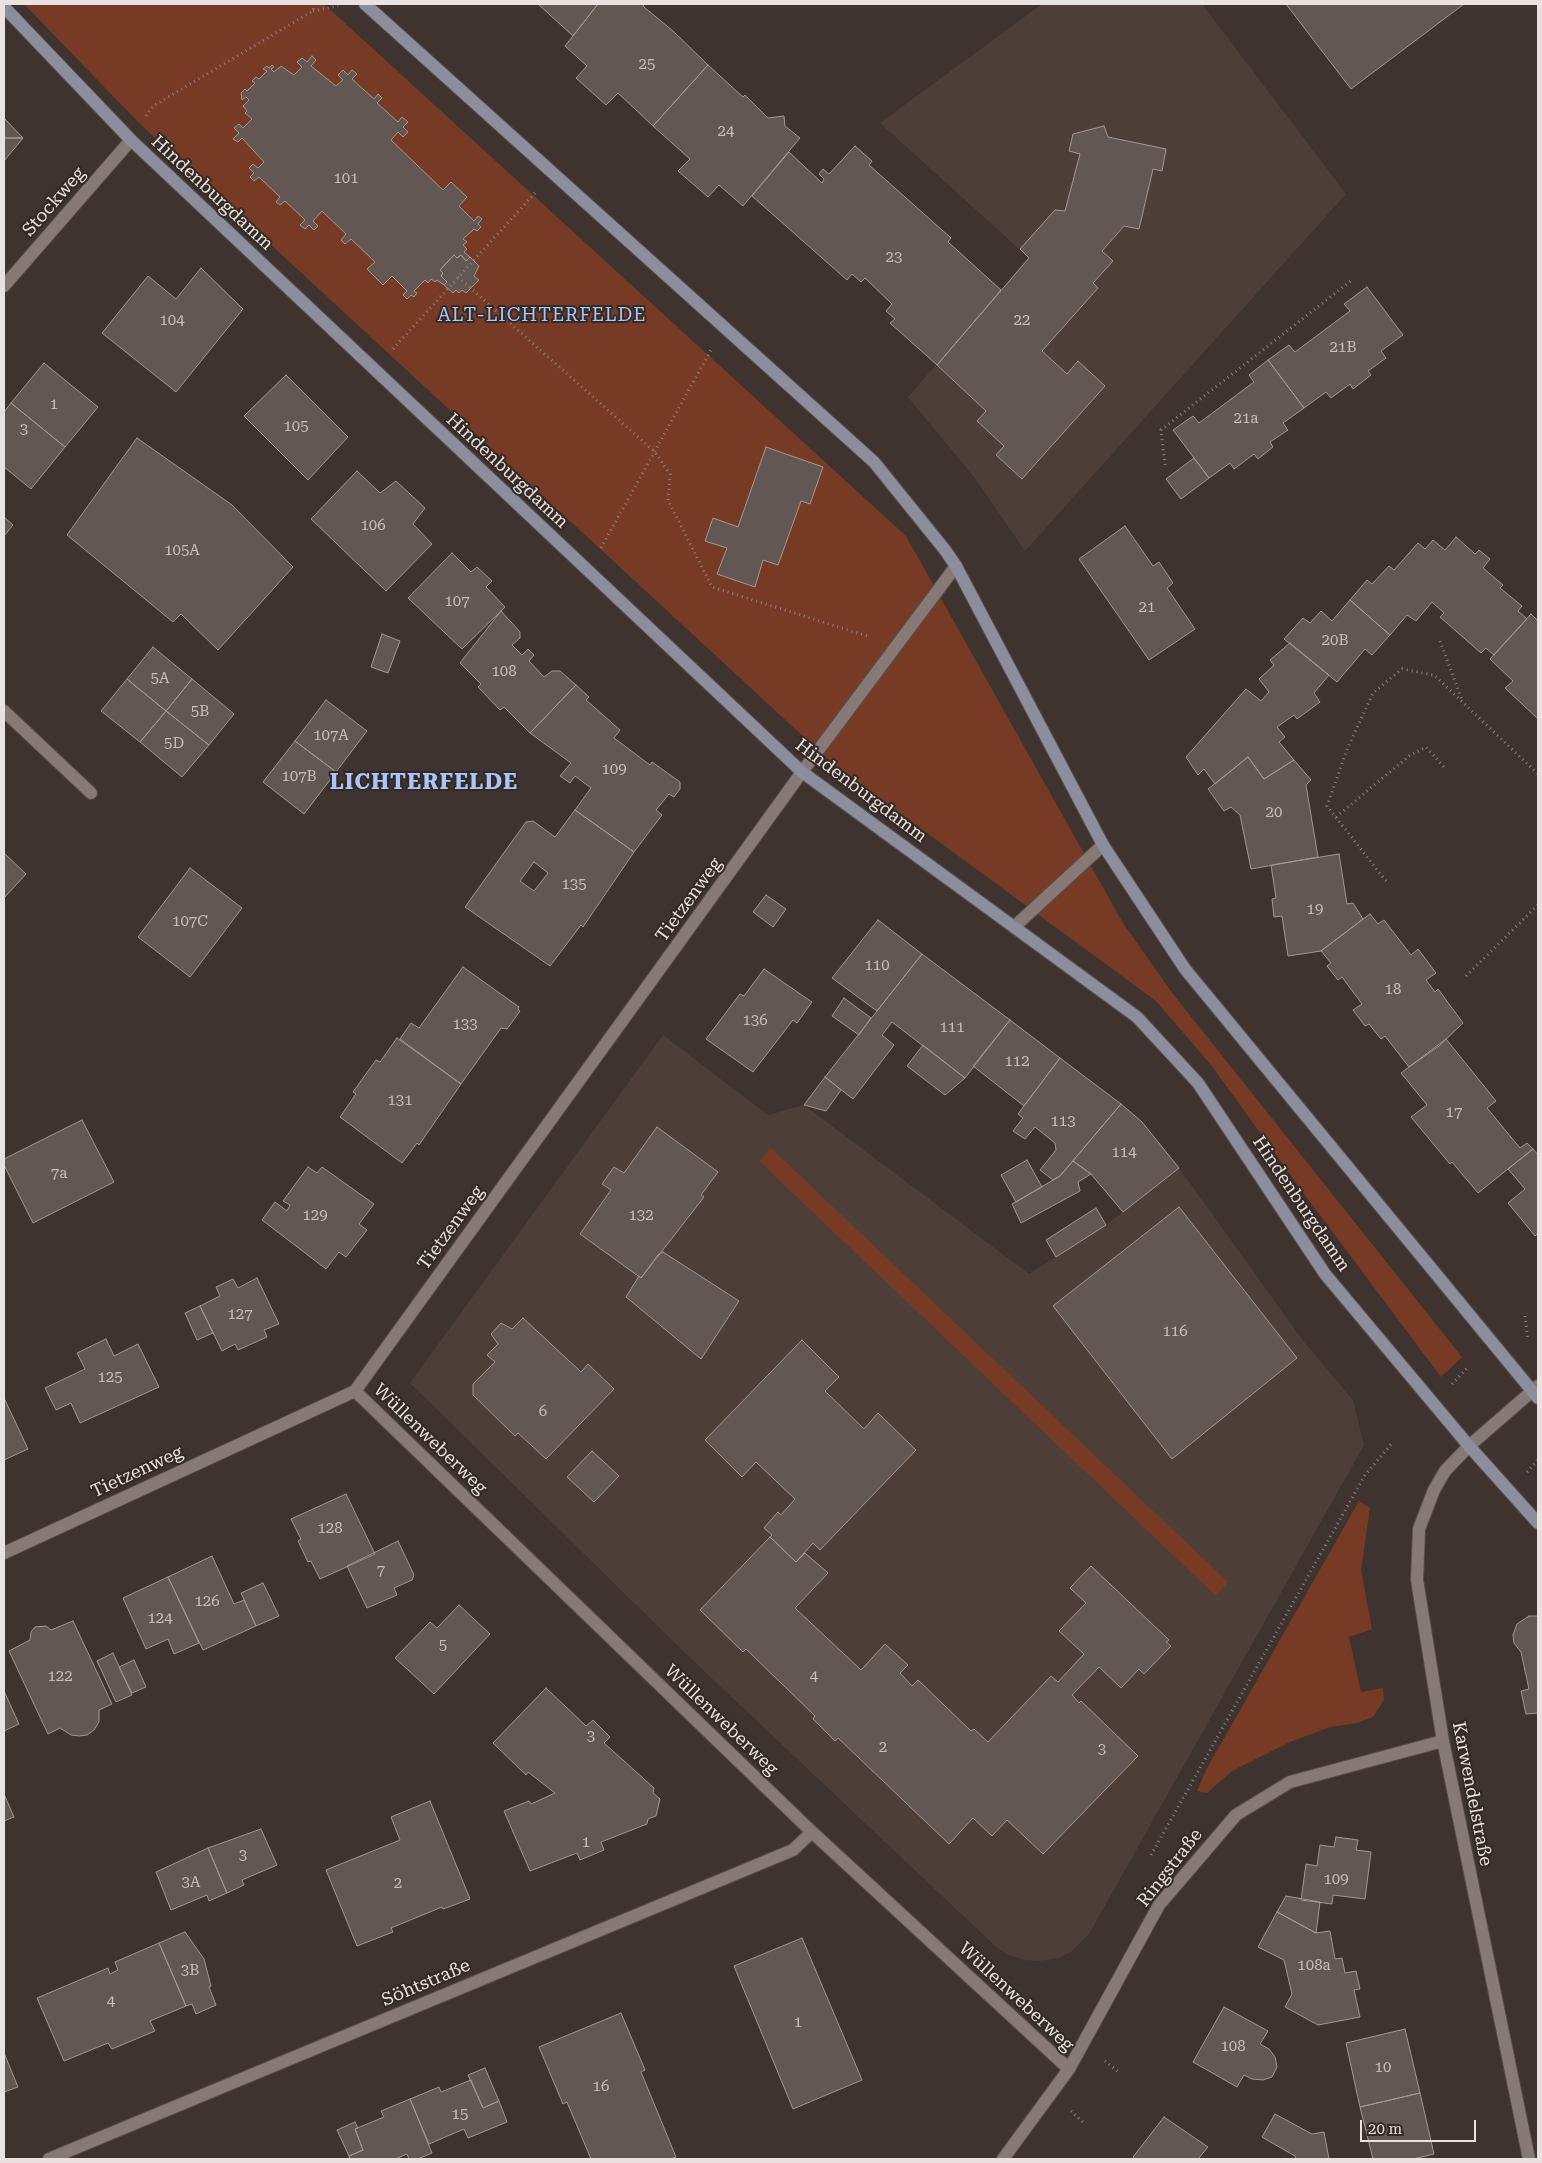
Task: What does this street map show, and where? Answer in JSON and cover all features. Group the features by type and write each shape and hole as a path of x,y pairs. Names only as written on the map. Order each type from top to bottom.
{"main road":[{"path":"365,4 874,462 956,566 1103,845 1185,969 1536,1392"},
{"name":"Hindenburgdamm","path":"4,7 131,140 802,772 1137,1016 1198,1083 1325,1274 1468,1446 1538,1523"}],"street":[{"name":"Stockweg","path":"4,286 131,140"},
{"name":"Tietzenweg","path":"4,1552 354,1391 802,772 956,566"},
{"path":"4,711 91,793"},
{"path":"1014,927 1103,845"},
{"name":"Wüllenweberweg","path":"354,1391 812,1832 1069,2070"},
{"name":"Karwendelstraße","path":"1529,2159 1443,1741 1416,1580 1420,1529 1434,1490 1444,1471 1468,1446 1536,1392"},
{"name":"Ringstraße","path":"1003,2159 1069,2070 1160,1905 1236,1815 1290,1782 1443,1741"},
{"name":"Söhtstraße","path":"49,2159 794,1850 812,1832"}],"path":[{"path":"312,11 316,4"},
{"path":"131,140 153,106 312,11 341,5"},
{"path":"374,369 553,174"},
{"path":"458,277 655,452 670,474 668,500 712,587 896,646"},
{"path":"1165,465 1161,430 1352,280"},
{"path":"588,572 724,328"},
{"path":"1440,641 1463,703"},
{"path":"1386,881 1327,806 1348,747 1374,693 1402,669 1434,675 1538,774"},
{"path":"1336,817 1409,756 1426,746 1444,767"},
{"path":"1466,976 1538,905"},
{"path":"1449,1386 1467,1368"},
{"path":"1151,1855 1365,1475 1393,1442"},
{"path":"1524,1474 1538,1460"},
{"path":"1104,2060 1120,2073"},
{"path":"1065,2105 1085,2124"}],"shaded area":[{"path":"24,4 324,4 906,536 1123,923 1173,994 1462,1357 1441,1377 1211,1065 1156,1001 833,764 138,122"},
{"path":"1042,4 1202,4 1346,194 1025,551 974,477 908,397 1029,258 880,123"},
{"path":"663,1035 768,1115 804,1105 1029,1274 1106,1225 1179,1168 1304,1342 1353,1400 1364,1445 1089,1934 1072,1951 1059,1958 1038,1961 1025,1960 1006,1954 994,1945 685,1653 410,1383"},
{"path":"771,1148 1228,1582 1216,1596 759,1161"},
{"path":"1359,1501 1370,1508 1361,1570 1372,1629 1349,1637 1361,1692 1383,1688 1384,1700 1373,1717 1357,1723 1330,1727 1290,1742 1232,1771 1207,1793 1197,1791 1207,1768"}],"building":[{"path":"538,4 598,4 573,36"},
{"path":"598,4 643,4 644,7 673,31 708,65 653,126 618,93 606,105 576,78 587,66 565,46"},
{"path":"1286,4 1464,4 1351,89"},
{"path":"312,56 316,60 311,66 336,86 343,80 338,75 343,70 348,75 352,70 357,74 352,79 374,99 378,94 382,98 377,103 398,122 402,117 408,122 403,127 408,132 403,137 398,132 391,140 443,190 451,182 467,197 459,206 474,221 478,216 482,219 478,224 481,227 477,231 474,229 463,239 467,242 463,245 467,249 464,252 470,257 466,261 461,255 457,258 454,255 440,270 443,273 441,276 447,282 444,285 437,280 435,282 431,279 428,283 425,280 414,291 417,293 414,297 411,295 407,299 403,295 407,291 392,276 383,285 367,269 375,262 351,239 345,244 341,240 346,234 322,211 313,221 318,226 314,230 309,225 305,229 300,225 305,220 285,201 280,205 276,202 280,197 259,177 254,181 250,177 254,173 249,168 253,164 258,168 264,162 242,138 238,142 233,139 239,133 234,128 239,124 243,128 252,119 245,113 247,111 243,106 249,100 246,97 242,100 241,93 245,89 247,91 255,83 252,81 256,77 259,79 267,71 263,69 267,66 269,68 272,65 274,67 271,69 274,72 281,66 294,75 302,67 297,62 302,58 307,62"},
{"path":"708,65 743,97 745,95 768,118 784,116 785,126 800,138 743,206 719,185 708,197 678,171 690,159 653,126"},
{"path":"4,118 23,138 4,138"},
{"path":"1104,126 1108,137 1166,149 1162,171 1153,169 1139,229 1124,226 1102,251 1113,261 1093,283 1098,288 1042,351 1067,374 1078,361 1105,386 1022,479 996,455 1004,446 977,421 986,411 937,365 1029,258 1020,249 1055,210 1065,211 1080,154 1069,151 1073,134"},
{"path":"4,138 23,138 4,161"},
{"path":"855,146 872,161 869,165 951,238 948,242 1001,290 937,365 890,323 895,319 886,311 892,304 865,278 861,282 852,274 847,280 752,196 789,152 822,183 824,179 819,174 823,169 829,174"},
{"path":"454,255 457,258 461,255 466,261 470,257 479,266 474,276 479,280 466,293 462,290 459,293 456,290 453,293 444,285 447,282 441,276 443,273 440,270"},
{"path":"201,268 243,309 176,392 102,333 148,276 176,299"},
{"path":"1367,287 1403,335 1381,351 1386,358 1368,371 1371,375 1353,389 1350,384 1331,398 1326,392 1304,408 1268,360 1289,345 1295,352 1350,311 1344,304"},
{"path":"1268,360 1304,408 1283,423 1288,430 1270,442 1273,447 1258,459 1254,454 1234,469 1230,463 1209,478 1173,430 1193,416 1199,423 1254,382 1249,375"},
{"path":"44,363 98,407 65,447 11,403"},
{"path":"286,375 348,437 308,480 244,416"},
{"path":"11,403 65,447 31,489 4,467 4,412"},
{"path":"137,438 232,505 293,567 218,650 181,614 173,622 67,535"},
{"path":"766,447 823,467 810,504 801,501 778,565 763,560 755,587 717,574 727,548 705,541 713,518 738,527"},
{"path":"1194,458 1209,478 1181,499 1166,479"},
{"path":"357,471 380,493 396,481 425,508 413,524 432,544 386,591 311,519"},
{"path":"4,517 13,525 4,536"},
{"path":"1125,526 1153,566 1159,562 1173,583 1167,588 1195,629 1149,660 1079,559"},
{"path":"1456,537 1475,554 1479,550 1490,559 1483,568 1503,585 1500,588 1522,606 1518,611 1527,619 1494,655 1486,648 1481,653 1440,617 1444,613 1432,602 1416,621 1407,615 1390,635 1350,600 1367,580 1372,584 1389,566 1394,570 1418,543 1425,549 1433,540 1445,550"},
{"path":"452,553 471,572 477,567 492,581 486,587 505,607 462,649 408,598"},
{"path":"1350,600 1390,635 1372,655 1365,649 1337,682 1284,639 1303,618 1310,623 1321,611 1332,621"},
{"path":"501,611 520,632 520,638 512,645 522,655 528,649 534,655 529,661 544,677 552,671 560,671 576,685 530,733 504,707 500,710 478,687 481,684 460,663"},
{"path":"1531,614 1538,621 1538,719 1505,688 1513,681 1490,659"},
{"path":"382,634 400,641 388,673 371,667"},
{"path":"1290,643 1329,675 1314,693 1320,702 1297,719 1294,715 1277,727 1285,737 1279,742 1294,760 1264,779 1248,757 1215,784 1204,769 1198,775 1186,757 1246,689 1261,701 1269,692 1259,679 1274,665 1270,660"},
{"path":"153,647 192,679 166,711 127,679"},
{"path":"127,679 166,711 140,742 101,711"},
{"path":"192,679 234,714 209,745 166,711"},
{"path":"576,685 589,697 586,700 620,730 614,738 650,765 652,762 680,782 680,789 674,797 669,794 656,810 662,815 634,852 575,810 591,788 575,776 570,783 560,776 571,763 530,733"},
{"path":"326,700 367,731 336,772 295,741"},
{"path":"166,711 209,745 182,777 140,742"},
{"path":"295,741 336,772 304,814 263,782"},
{"path":"1248,757 1264,779 1294,760 1311,780 1306,785 1318,857 1251,869 1240,815 1231,807 1224,811 1208,789"},
{"path":"575,810 634,852 583,927 581,925 550,966 465,907 526,822 533,821 555,837","holes":["534,862 548,873 534,891 520,881"]},
{"path":"4,853 26,874 4,898"},
{"path":"1339,854 1347,904 1353,903 1363,919 1321,951 1288,956 1282,916 1274,917 1272,899 1276,898 1271,865"},
{"path":"190,868 242,908 190,977 138,937"},
{"path":"766,895 786,909 773,927 753,912"},
{"path":"1370,914 1378,924 1384,920 1411,955 1418,949 1436,973 1426,980 1435,992 1438,989 1463,1023 1439,1046 1409,1067 1385,1036 1381,1039 1369,1024 1365,1026 1353,1010 1362,1004 1342,977 1338,980 1327,966 1331,963 1321,951"},
{"path":"878,920 922,954 877,1011 832,978"},
{"path":"922,954 1010,1020 965,1078 892,1022 882,1035 894,1045 853,1099 825,1077"},
{"path":"463,967 519,1007 520,1011 507,1029 501,1028 461,1084 400,1039 411,1023 419,1028"},
{"path":"764,969 812,1002 797,1023 793,1020 753,1072 706,1039 740,994 744,996"},
{"path":"844,998 871,1018 859,1035 832,1016"},
{"path":"1010,1020 1060,1058 1024,1106 973,1066"},
{"path":"397,1038 461,1084 419,1145 417,1143 402,1163 340,1117 356,1094 353,1092 376,1060 380,1062"},
{"path":"1446,1039 1496,1101 1487,1108 1520,1148 1527,1143 1533,1149 1478,1193 1452,1162 1450,1164 1411,1117 1427,1105 1401,1073"},
{"path":"923,1045 965,1078 945,1095 907,1066"},
{"path":"1060,1058 1121,1104 1060,1176 1053,1180 1040,1170 1056,1150 1055,1143 1035,1127 1025,1139 1013,1131 1023,1118 1018,1114"},
{"path":"825,1077 841,1090 826,1111 804,1105"},
{"path":"1121,1104 1142,1122 1179,1168 1123,1212 1091,1174 1073,1161"},
{"path":"82,1120 114,1182 33,1223 4,1165 4,1159"},
{"path":"657,1127 718,1172 701,1195 704,1197 641,1278 580,1234 611,1190 602,1184 614,1167 624,1173"},
{"path":"1533,1149 1538,1155 1538,1233 1535,1236 1508,1203 1525,1189 1508,1169"},
{"path":"1027,1160 1042,1187 1016,1202 1001,1175"},
{"path":"1073,1161 1091,1174 1078,1182 1080,1191 1021,1223 1012,1204 1060,1176"},
{"path":"308,1167 317,1173 322,1167 374,1204 359,1224 367,1230 346,1257 339,1252 326,1269 262,1220 275,1202 287,1211 290,1205 283,1201"},
{"path":"1179,1207 1297,1358 1172,1459 1053,1306"},
{"path":"1096,1208 1106,1225 1056,1257 1046,1240"},
{"path":"663,1252 739,1301 701,1359 626,1297 639,1276 641,1278 658,1255"},
{"path":"257,1278 279,1324 264,1330 267,1337 238,1350 235,1344 222,1351 200,1306 220,1296 216,1287 233,1279 238,1288"},
{"path":"200,1306 213,1333 197,1340 185,1313"},
{"path":"523,1318 581,1372 588,1364 614,1389 546,1459 518,1433 515,1436 473,1395 473,1384 495,1362 487,1355 498,1344 491,1334 501,1323 512,1329"},
{"path":"106,1339 114,1356 138,1344 159,1387 80,1423 71,1403 56,1410 45,1388 85,1369 77,1353"},
{"path":"802,1340 839,1377 825,1391 864,1429 878,1413 916,1450 820,1550 813,1543 796,1562 770,1537 772,1535 764,1528 778,1512 781,1515 795,1499 756,1462 742,1477 705,1440"},
{"path":"4,1398 28,1449 4,1460"},
{"path":"592,1451 619,1476 594,1502 567,1477"},
{"path":"346,1494 375,1554 320,1579 311,1561 308,1562 298,1541 301,1539 291,1519"},
{"path":"770,1537 796,1562 805,1553 828,1573 795,1608 861,1670 885,1644 908,1665 900,1673 912,1686 918,1680 971,1731 974,1729 988,1742 1051,1676 1058,1682 1084,1654 1059,1631 1086,1603 1070,1588 1091,1566 1169,1640 1166,1642 1171,1646 1144,1674 1139,1669 1121,1688 1099,1667 1072,1695 1079,1703 1081,1701 1138,1756 1043,1854 1007,1820 992,1836 973,1818 949,1844 838,1738 835,1741 813,1719 815,1716 746,1649 743,1652 700,1610"},
{"path":"398,1541 414,1575 412,1580 394,1588 397,1595 367,1608 347,1566"},
{"path":"212,1556 234,1604 244,1600 256,1626 203,1650 168,1577"},
{"path":"168,1577 199,1643 174,1654 168,1639 146,1649 123,1598"},
{"path":"263,1583 279,1616 256,1626 241,1593"},
{"path":"459,1605 490,1634 434,1694 395,1658 430,1622 437,1628"},
{"path":"1529,1616 1538,1616 1538,1713 1526,1714 1521,1691 1529,1689 1521,1652 1514,1643 1513,1635 1517,1624"},
{"path":"73,1621 112,1704 99,1710 99,1722 94,1730 87,1735 71,1735 60,1728 48,1734 9,1651 30,1640 31,1632 35,1627 46,1626 51,1630"},
{"path":"113,1653 132,1695 116,1702 97,1661"},
{"path":"134,1660 146,1687 132,1693 119,1667"},
{"path":"546,1688 586,1726 593,1720 610,1737 604,1743 654,1788 653,1793 660,1799 656,1816 648,1819 647,1824 601,1842 604,1850 580,1860 577,1853 530,1871 504,1811 529,1801 531,1804 555,1793 528,1772 526,1775 493,1743"},
{"path":"4,1691 19,1724 4,1731"},
{"path":"4,1794 14,1817 4,1821"},
{"path":"430,1801 470,1899 443,1909 442,1907 391,1928 393,1932 357,1946 326,1870 400,1840 391,1817"},
{"path":"261,1829 277,1865 242,1880 244,1885 227,1893 208,1848"},
{"path":"1336,1837 1358,1840 1356,1850 1371,1852 1365,1899 1333,1895 1332,1904 1301,1900 1306,1864 1317,1866 1320,1845 1334,1847"},
{"path":"208,1848 227,1893 209,1901 207,1895 171,1910 156,1872"},
{"path":"1286,1896 1320,1902 1316,1933 1277,1912"},
{"path":"1277,1912 1316,1933 1330,1931 1335,1959 1342,1958 1345,1973 1356,1971 1360,1989 1354,1990 1360,2017 1318,2025 1285,2007 1292,1994 1284,1960 1258,1947"},
{"path":"185,1932 204,1959 211,1986 209,1987 216,2005 196,2014 192,2004 186,2006 159,1943"},
{"path":"802,1938 862,2080 793,2109 734,1966"},
{"path":"159,1943 186,2006 150,2021 155,2031 112,2049 108,2043 64,2061 37,1998 108,1968 110,1974 118,1970 115,1962"},
{"path":"1224,2007 1268,2031 1260,2044 1269,2049 1275,2057 1277,2067 1272,2077 1263,2080 1252,2079 1244,2075 1237,2087 1193,2062"},
{"path":"621,2013 645,2070 641,2072 676,2157 671,2159 591,2159 567,2102 563,2104 539,2047"},
{"path":"1405,2029 1420,2093 1360,2107 1346,2043"},
{"path":"4,2053 18,2087 4,2092"},
{"path":"485,2068 499,2101 483,2108 468,2075"},
{"path":"471,2080 483,2108 499,2101 507,2122 468,2138 464,2129 429,2144 410,2099 439,2087 441,2092"},
{"path":"1420,2093 1434,2154 1413,2159 1373,2159 1360,2107"},
{"path":"410,2099 432,2153 418,2159 409,2159 407,2154 395,2159 350,2159 349,2156 363,2150 355,2129 384,2117 381,2111"},
{"path":"1275,2114 1312,2134 1324,2132 1329,2159 1296,2159 1295,2156 1262,2137"},
{"path":"1164,2117 1208,2147 1198,2159 1135,2159 1133,2157"},
{"path":"355,2122 358,2128 355,2129 363,2150 349,2156 337,2130"}],"district":[{"name":"ALT-LICHTERFELDE","path":"542,315"},
{"name":"LICHTERFELDE","path":"424,783"}]}
